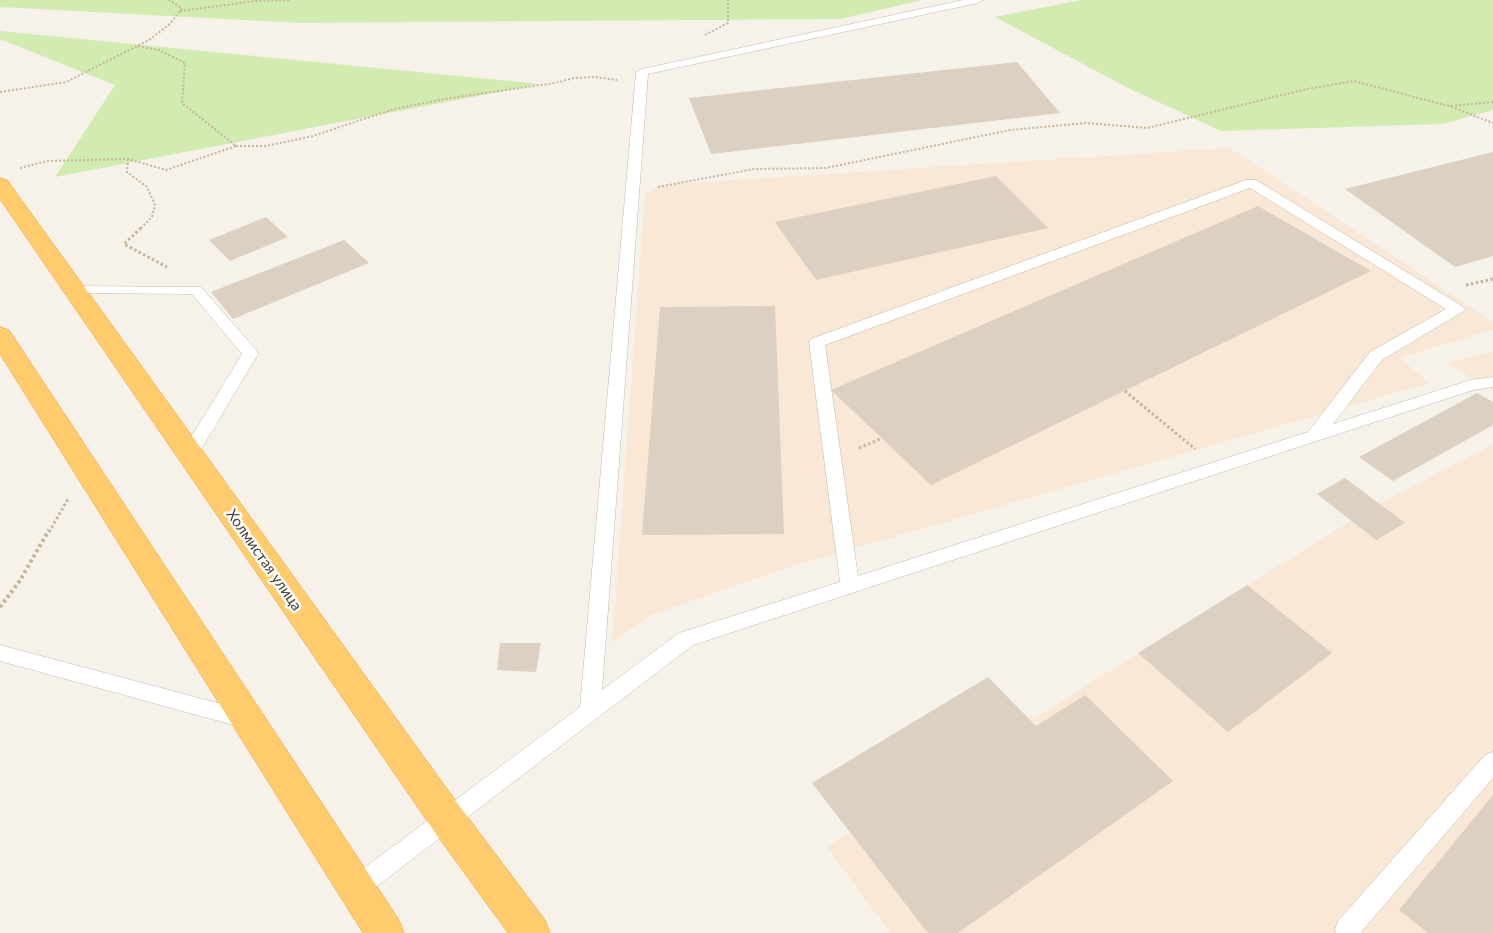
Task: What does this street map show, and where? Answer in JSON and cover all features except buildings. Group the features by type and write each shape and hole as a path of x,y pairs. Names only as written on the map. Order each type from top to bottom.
{"highway":[{"name":"Холмистая улица","path":"9,176 74,290 447,819 531,933"},
{"path":"0,335 385,933"}],"lane":[{"path":"590,710 642,72 978,0"},
{"path":"850,586 817,342 1251,183 1457,309 1376,356 1314,436"},
{"path":"74,290 196,290 250,354 190,454"},
{"path":"356,888 686,638 1471,384 1493,382"},
{"path":"0,653 248,720"},
{"path":"1351,933 1347,930 1493,762"}],"path":[{"path":"0,92 66,82 150,40 170,24 182,8 169,0"},
{"path":"180,11 255,1 291,0"},
{"path":"137,46 159,50 185,63 182,103 236,146"},
{"path":"9,176 47,160 128,159 166,170 236,146 266,146 313,136 394,110 450,98 555,83 574,78 596,77 619,80 642,72"},
{"path":"632,192 754,169 826,168 1010,130 1086,123 1147,128 1307,89 1354,81 1449,106 1493,123"},
{"path":"1449,106 1493,102"},
{"path":"128,159 127,172 147,187 155,205 152,216 124,244 161,262 196,290"},
{"path":"1125,391 1217,467"},
{"path":"0,607 19,582 86,469"}],"shaded area":[{"path":"1230,148 1493,322 1493,329 1400,358 1429,383 802,563 650,615 612,643 645,195 658,185"},
{"path":"1493,351 1493,391 1447,363"},
{"path":"1493,444 1493,933 890,933 827,847 1375,506"}],"green space":[{"path":"0,0 923,0 840,19 299,23 0,7"},
{"path":"1081,0 1493,0 1493,110 1443,124 1221,131 1128,88 995,17"},
{"path":"0,31 540,84 55,177 115,85 0,39"}]}
